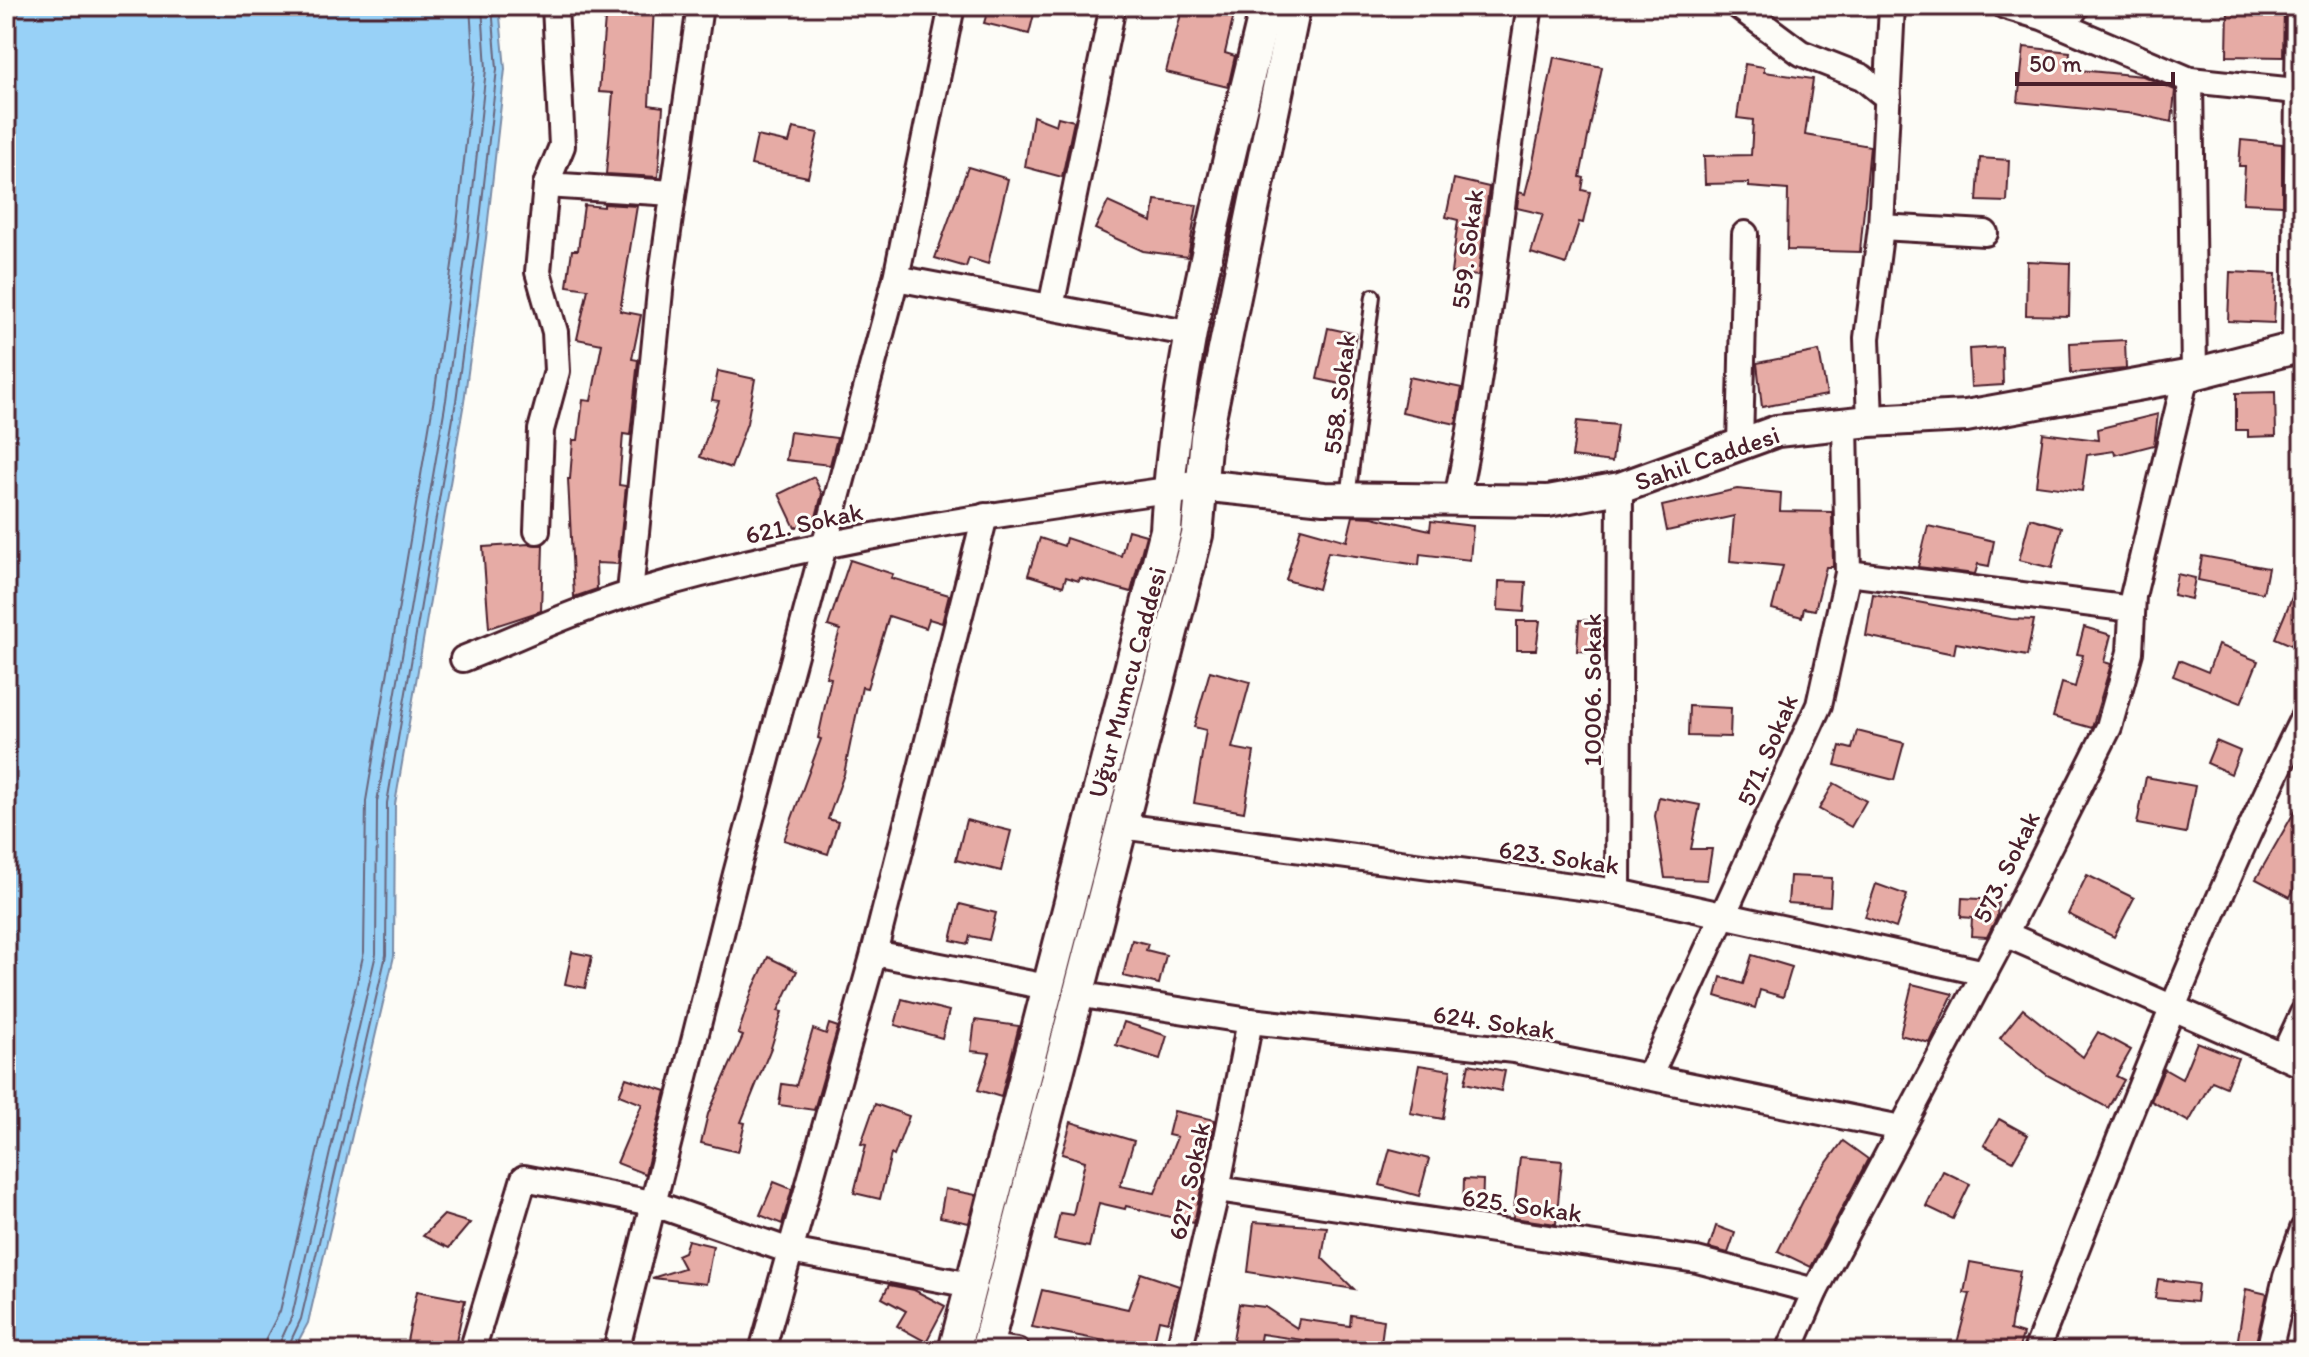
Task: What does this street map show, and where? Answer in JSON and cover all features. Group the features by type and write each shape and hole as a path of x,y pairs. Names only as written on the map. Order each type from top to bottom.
{"street":[{"path":"537,531 541,430 557,371 555,332 538,272 546,185 562,146 555,6"},
{"path":"630,593 661,281 700,6"},
{"path":"616,1351 652,1203 896,278 952,6"},
{"path":"1051,307 1113,6"},
{"name":"Uğur Mumcu Caddesi","path":"997,1350 1042,1142 1062,991 1166,530 1168,490 1192,334 1266,6"},
{"name":"Uğur Mumcu Caddesi","path":"954,1351 971,1285 1062,991 1121,826 1197,535 1206,437 1295,6"},
{"name":"559. Sokak","path":"1457,498 1478,398 1515,99 1530,6"},
{"path":"1738,6 1801,53 1862,77 1888,98"},
{"name":"571. Sokak","path":"1650,1075 1819,705 1848,573 1857,422 1881,227 1892,6"},
{"path":"2005,6 2070,16 2190,80 2297,91"},
{"path":"2299,6 2299,347"},
{"name":"573. Sokak","path":"1789,1351 1815,1291 1985,973 2109,727 2130,652 2132,609 2190,376 2190,80"},
{"path":"546,185 673,193"},
{"path":"1881,227 1985,233"},
{"path":"1740,445 1745,234"},
{"path":"896,278 1192,334"},
{"name":"Sahil Caddesi","path":"1168,490 1200,485 1348,498 1548,501 1620,488 1777,431 1857,422 1966,416 2190,376 2299,347"},
{"name":"10006. Sokak","path":"1618,892 1620,488"},
{"name":"621. Sokak","path":"463,659 630,593 825,546 985,516 1168,490"},
{"path":"762,1351 874,953 985,516"},
{"path":"1848,573 2132,609"},
{"path":"2036,1351 2172,1007 2252,822 2303,718"},
{"name":"623. Sokak","path":"1121,826 1618,892 1985,973"},
{"path":"2005,934 2293,1061 2303,1013"},
{"name":"624. Sokak","path":"874,953 1062,991 1250,1021 1514,1050 1901,1128"},
{"name":"627. Sokak","path":"1179,1351 1217,1189 1250,1021"},
{"path":"472,1351 524,1178 652,1203 790,1251 971,1285"},
{"name":"625. Sokak","path":"1217,1189 1697,1260 1815,1291"},
{"path":"2269,1351 2286,1277 2303,1229"}],"lane":[{"name":"558. Sokak","path":"1348,498 1373,296"}],"water":[{"path":"6,6 499,6 505,69 486,238 464,402 395,804 394,956 308,1323 293,1351 6,1351"}],"building":[{"path":"606,6 654,6 649,105 663,107 658,177 606,174 613,93 599,92"},
{"path":"989,6 1036,6 1029,34 984,23"},
{"path":"1183,6 1236,6 1225,53 1235,56 1228,87 1166,72"},
{"path":"2228,6 2284,6 2283,57 2227,56"},
{"path":"2024,47 2070,52 2068,69 2143,76 2175,90 2172,122 2136,114 2018,102"},
{"path":"1554,57 1602,67 1580,177 1584,178 1582,190 1590,192 1583,223 1579,222 1566,264 1531,253 1543,214 1517,208 1519,192 1525,194 1532,167"},
{"path":"1745,64 1764,67 1764,72 1813,79 1805,135 1870,146 1860,252 1787,250 1788,190 1749,187 1749,183 1705,184 1704,156 1751,155 1753,120 1737,118"},
{"path":"1033,116 1056,125 1058,117 1074,121 1062,177 1025,167"},
{"path":"793,128 818,133 808,177 751,165 757,136 789,143"},
{"path":"2241,140 2282,144 2282,205 2243,203 2245,166 2239,166"},
{"path":"1980,158 2009,160 2007,202 1977,201"},
{"path":"968,167 1008,179 988,264 969,258 966,267 935,258"},
{"path":"1454,179 1489,187 1478,276 1451,273 1458,220 1446,217"},
{"path":"1155,200 1197,205 1188,257 1143,251 1095,229 1108,202 1152,222"},
{"path":"604,204 637,206 620,311 641,315 632,359 638,360 630,435 623,434 619,485 626,486 618,564 596,563 597,589 574,597 568,479 573,440 578,440 583,400 591,401 602,344 577,339 588,289 567,286 572,250 578,250 584,205 604,207"},
{"path":"2027,261 2070,263 2069,316 2026,315"},
{"path":"2230,272 2276,274 2274,323 2228,321"},
{"path":"1328,328 1356,334 1345,385 1317,379"},
{"path":"2125,340 2126,369 2071,373 2070,343"},
{"path":"2002,347 2003,385 1971,387 1969,349"},
{"path":"1819,351 1827,395 1762,407 1757,363"},
{"path":"718,371 755,379 747,423 731,468 700,457 719,401 712,400"},
{"path":"1409,377 1462,388 1456,424 1402,412"},
{"path":"2275,392 2276,436 2248,437 2248,430 2236,430 2236,393"},
{"path":"2158,414 2154,445 2115,455 2114,451 2087,455 2082,491 2036,485 2043,433 2098,440 2097,429"},
{"path":"1577,421 1617,425 1612,462 1572,457"},
{"path":"790,432 837,438 830,465 786,460"},
{"path":"814,477 822,494 816,517 795,528 779,494"},
{"path":"1737,489 1781,493 1780,511 1832,512 1833,567 1826,567 1815,610 1804,608 1802,617 1772,609 1783,566 1730,561 1734,516 1667,531 1662,506"},
{"path":"1353,516 1372,517 1430,530 1431,521 1473,526 1470,560 1420,554 1419,565 1328,552 1318,589 1286,580 1301,528 1347,541"},
{"path":"2030,518 2062,527 2052,568 2019,560"},
{"path":"1928,526 1994,541 1989,566 1978,564 1975,574 1918,567"},
{"path":"1128,530 1146,535 1131,592 1080,578 1079,581 1066,577 1063,586 1028,575 1040,538 1064,546 1066,538 1121,556"},
{"path":"543,545 541,611 489,628 483,547"},
{"path":"2202,556 2268,568 2263,593 2198,580"},
{"path":"850,560 893,574 891,578 949,595 942,623 929,619 926,628 889,616 867,688 862,687 844,774 828,819 838,822 828,854 784,840 821,739 818,738 831,678 826,677 840,630 828,626"},
{"path":"2303,571 2303,650 2275,638"},
{"path":"2177,574 2195,578 2191,599 2173,595"},
{"path":"1499,581 1526,582 1524,612 1498,610"},
{"path":"1873,594 2011,619 2034,620 2027,656 1956,643 1954,654 1866,636"},
{"path":"1579,620 1604,621 1604,652 1577,651"},
{"path":"1517,621 1540,621 1536,650 1517,650"},
{"path":"2084,627 2111,635 2104,662 2111,664 2092,728 2053,717 2062,683 2075,687 2083,655 2077,654"},
{"path":"2218,645 2258,661 2241,703 2173,676 2179,660 2208,672"},
{"path":"1210,671 1250,682 1232,748 1254,752 1244,812 1194,803 1206,730 1194,727"},
{"path":"1689,706 1731,708 1730,737 1688,736"},
{"path":"1857,731 1904,743 1894,780 1835,765 1840,746 1852,749"},
{"path":"2216,741 2240,751 2231,774 2207,763"},
{"path":"2146,777 2195,786 2186,833 2137,824"},
{"path":"1834,783 1866,801 1851,827 1819,809"},
{"path":"1659,797 1700,805 1691,849 1712,849 1707,880 1665,878 1655,816"},
{"path":"2303,797 2303,873 2290,897 2256,879"},
{"path":"966,820 1011,831 1001,871 956,860"},
{"path":"2087,875 2134,898 2114,937 2068,914"},
{"path":"1790,876 1832,878 1830,906 1788,903"},
{"path":"1876,884 1907,895 1896,928 1865,917"},
{"path":"1962,898 1998,900 1997,917 1987,937 1971,936 1972,918 1961,917"},
{"path":"960,904 996,913 989,940 970,936 968,944 951,940"},
{"path":"1132,940 1148,944 1146,950 1166,955 1159,984 1123,976"},
{"path":"572,952 592,956 585,988 565,984"},
{"path":"1752,955 1792,967 1783,997 1760,990 1755,1008 1716,996 1721,977 1743,984"},
{"path":"768,957 797,971 778,1011 782,1012 771,1048 741,1122 745,1123 738,1152 701,1143 708,1114 743,1036 738,1034 752,991"},
{"path":"1912,984 1953,994 1930,1043 1900,1035"},
{"path":"902,999 949,1011 942,1038 895,1025"},
{"path":"2023,1009 2083,1057 2098,1032 2131,1050 2116,1076 2124,1080 2108,1108 2047,1075 2000,1038"},
{"path":"975,1020 1019,1026 1001,1097 978,1090 990,1053 971,1051"},
{"path":"1124,1022 1167,1036 1160,1059 1116,1045"},
{"path":"829,1024 838,1027 814,1110 779,1105 782,1084 796,1086 813,1029 826,1034"},
{"path":"2197,1042 2238,1058 2226,1087 2212,1081 2189,1122 2151,1101 2164,1069 2182,1079"},
{"path":"1469,1064 1505,1071 1501,1091 1465,1083"},
{"path":"1419,1065 1451,1070 1443,1119 1410,1113"},
{"path":"626,1078 666,1091 645,1174 617,1163 642,1104 619,1095"},
{"path":"875,1104 909,1116 894,1156 891,1154 880,1199 854,1193 866,1145 861,1144"},
{"path":"1174,1111 1215,1120 1194,1223 1126,1206 1125,1209 1099,1203 1089,1247 1054,1240 1060,1213 1073,1215 1085,1161 1062,1154 1071,1122 1134,1141 1120,1186 1155,1193 1177,1137 1168,1135"},
{"path":"1999,1119 2028,1135 2013,1161 1984,1145"},
{"path":"1843,1141 1868,1159 1811,1267 1778,1251 1812,1183"},
{"path":"1390,1149 1429,1159 1419,1196 1380,1185"},
{"path":"1520,1157 1562,1161 1556,1224 1513,1218"},
{"path":"1943,1171 1970,1184 1953,1219 1926,1206"},
{"path":"1464,1179 1483,1180 1482,1213 1463,1210"},
{"path":"774,1182 792,1189 782,1224 760,1215"},
{"path":"945,1189 976,1195 969,1223 940,1217"},
{"path":"444,1215 470,1223 449,1248 423,1236"},
{"path":"1254,1222 1327,1227 1322,1258 1354,1289 1248,1272"},
{"path":"1716,1226 1735,1233 1728,1253 1709,1248"},
{"path":"688,1240 713,1246 706,1284 652,1278 684,1268 677,1255 684,1252"},
{"path":"1970,1262 2020,1271 2010,1330 2023,1334 2018,1351 1972,1351 1956,1347 1970,1294 1964,1293"},
{"path":"1141,1273 1179,1286 1168,1322 1159,1320 1152,1350 1032,1327 1042,1290 1128,1309"},
{"path":"2158,1279 2198,1284 2196,1302 2155,1298"},
{"path":"889,1285 914,1290 945,1306 926,1342 897,1326 906,1311 882,1298"},
{"path":"2246,1289 2267,1294 2254,1351 2236,1351"},
{"path":"417,1291 465,1300 454,1351 405,1351"},
{"path":"1239,1304 1265,1307 1297,1328 1299,1319 1350,1326 1351,1315 1384,1320 1380,1351 1309,1351 1310,1341 1261,1334 1258,1351 1237,1351 1238,1343 1233,1340"}]}
